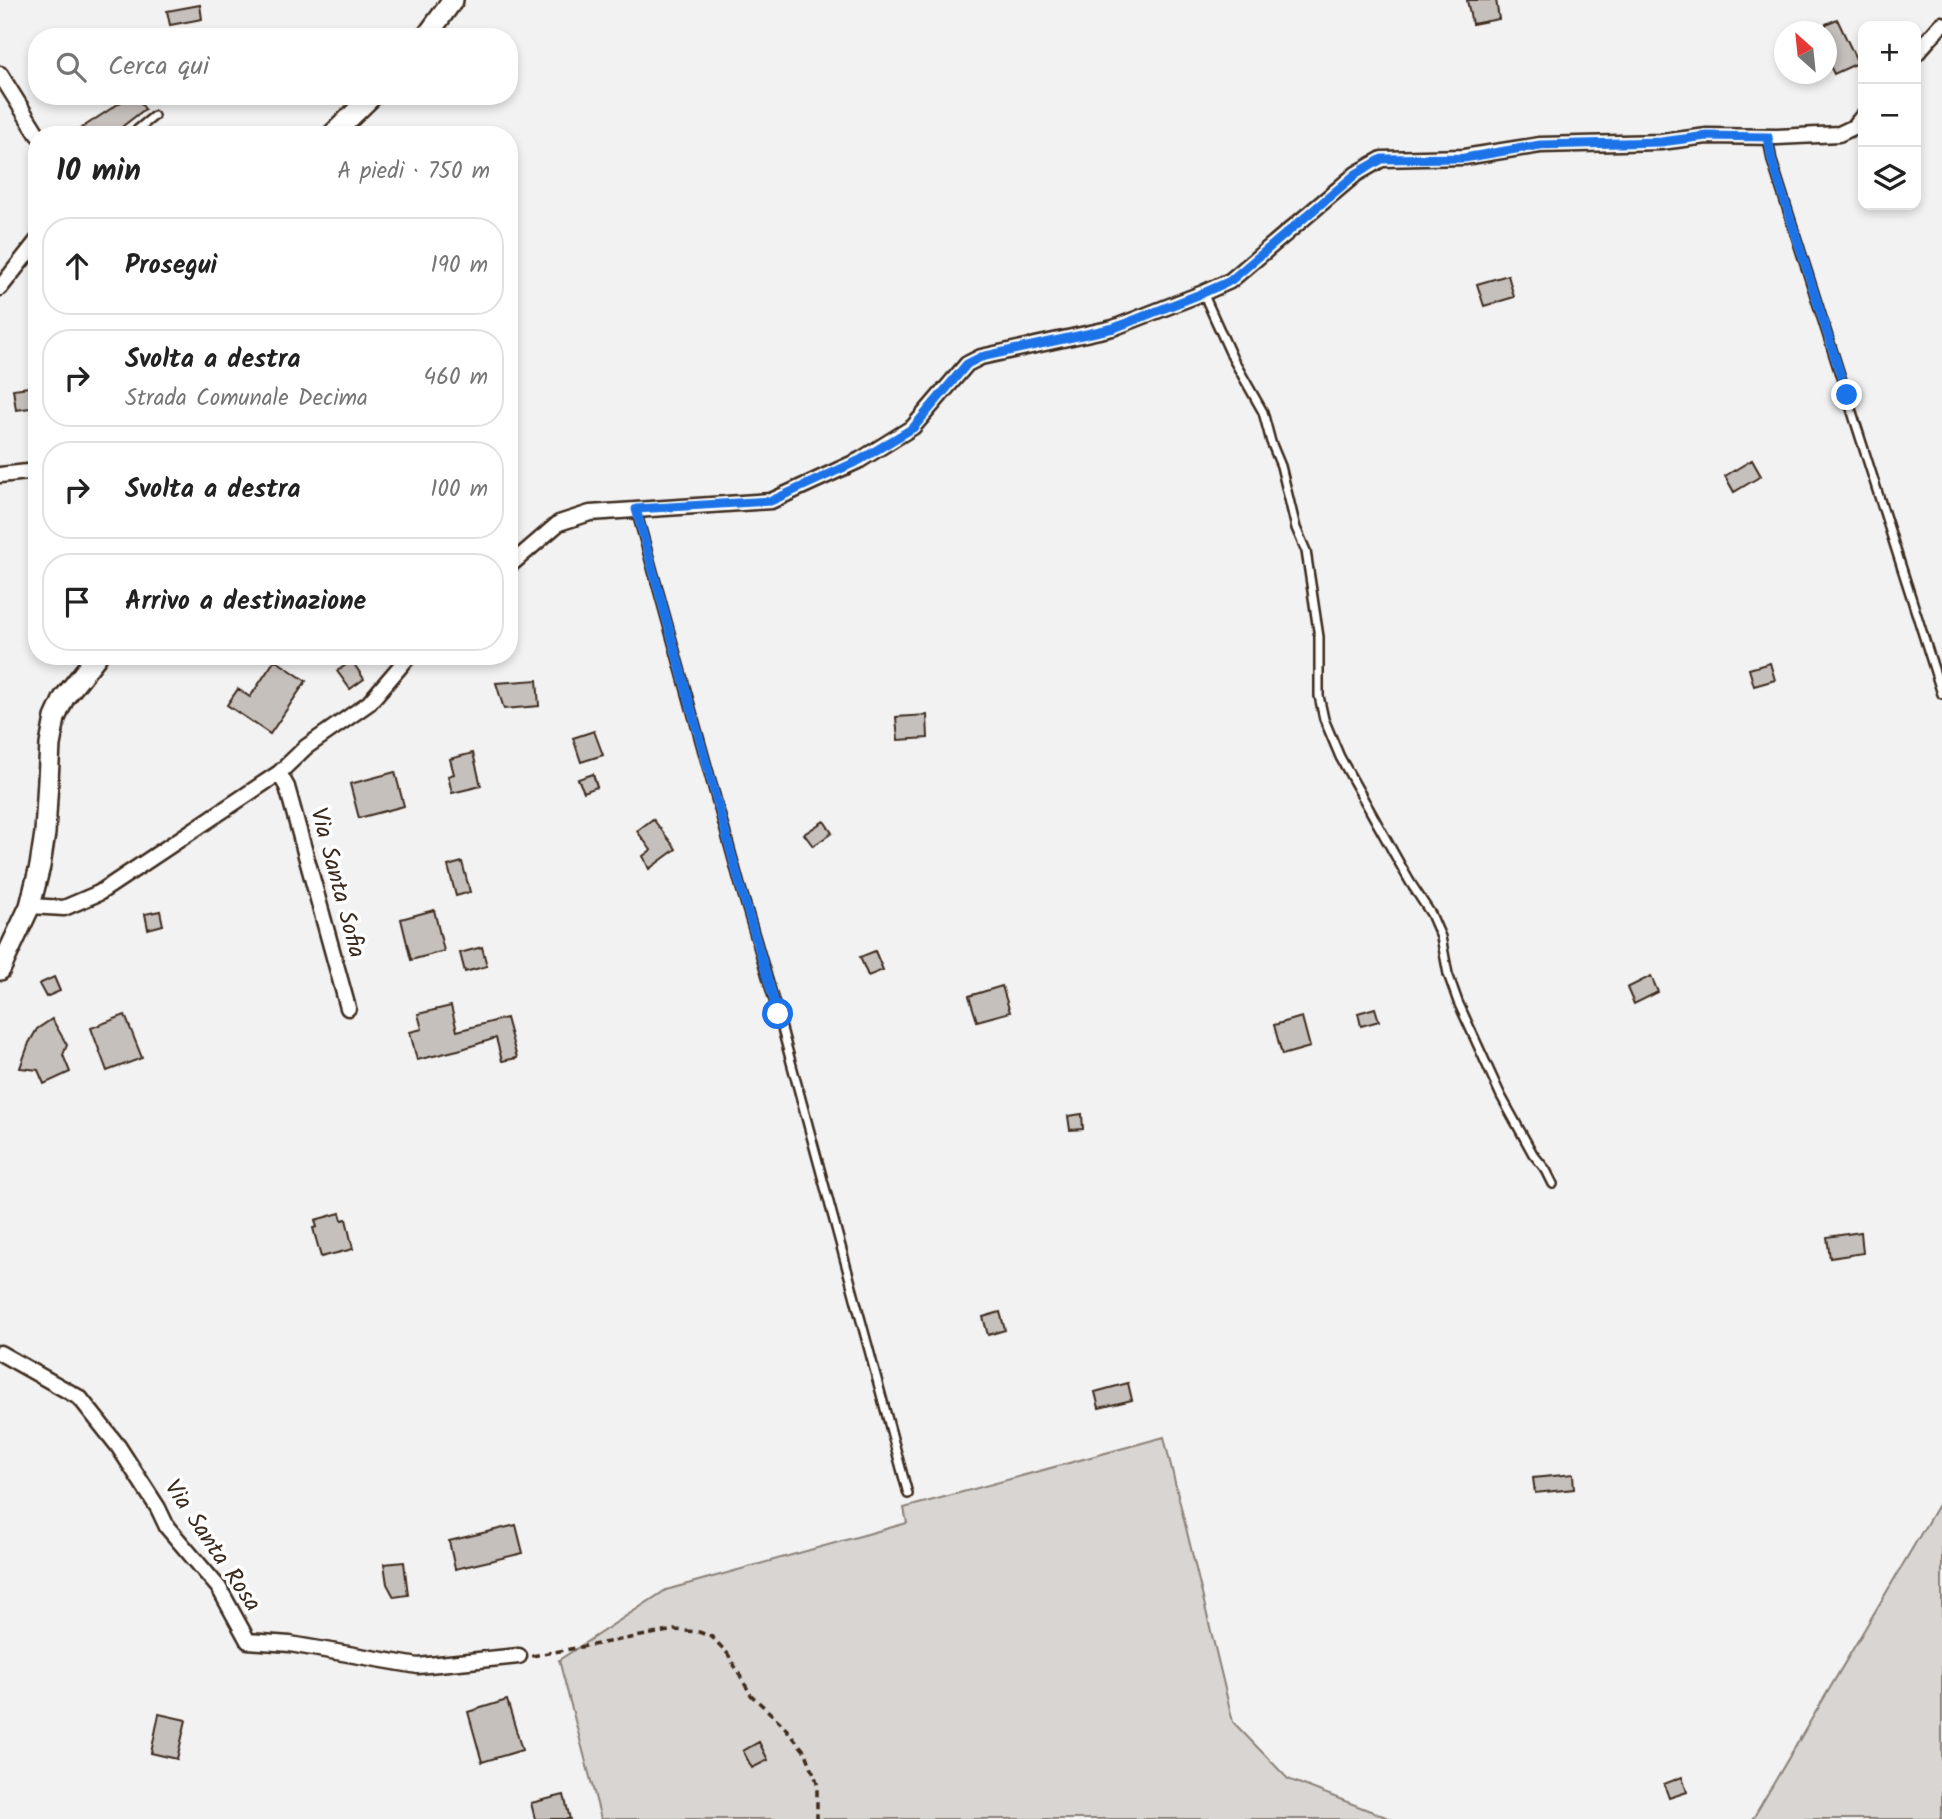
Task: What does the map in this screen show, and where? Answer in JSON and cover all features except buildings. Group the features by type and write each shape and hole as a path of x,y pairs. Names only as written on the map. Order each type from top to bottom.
{"street":[{"path":"433,28 453,0"},
{"path":"1921,48 1942,24"},
{"path":"0,74 32,126"},
{"path":"341,126 363,105"},
{"path":"518,558 559,523 590,513 771,501 860,460 913,428 967,364 981,357 1114,328 1230,281 1356,174 1382,159 1464,158 1540,145 1661,142 1707,136 1839,134 1858,122"},
{"path":"0,288 28,252"},
{"path":"0,475 28,472"},
{"path":"0,970 30,906 40,866 45,833 50,746 55,718 64,698 90,665"},
{"path":"30,906 64,908 99,892 279,773 306,747 369,703 401,665"},
{"name":"Via Santa Sofia","path":"279,773 287,787 348,1007"},
{"name":"Via Santa Rosa","path":"0,1353 80,1398 118,1446 158,1508 167,1527 219,1588 248,1641 290,1644 418,1666 520,1656"}],"lane":[{"path":"142,126 154,116"},
{"path":"1768,137 1772,161 1942,694"},
{"path":"1203,293 1233,359 1263,412 1281,466 1296,528 1306,551 1319,637 1319,696 1324,719 1340,757 1430,914 1441,937 1448,974 1458,1002 1501,1096 1553,1184"},
{"path":"636,509 908,1494"}],"path":[{"path":"520,1656 543,1655 674,1630 699,1632 712,1637 728,1654 751,1695 782,1724 806,1752 817,1782 817,1819"}],"shaded area":[{"path":"1164,1437 1233,1722 1288,1779 1391,1819 601,1819 559,1660 666,1590 907,1523 904,1508"},
{"path":"1942,1498 1942,1819 1752,1819 1755,1815"}],"route":[{"path":"778,1014 636,509 771,501 860,460 913,428 967,364 981,357 1114,328 1230,281 1356,174 1382,159 1464,158 1540,145 1661,142 1707,136 1768,137 1772,161 1847,395"}]}
